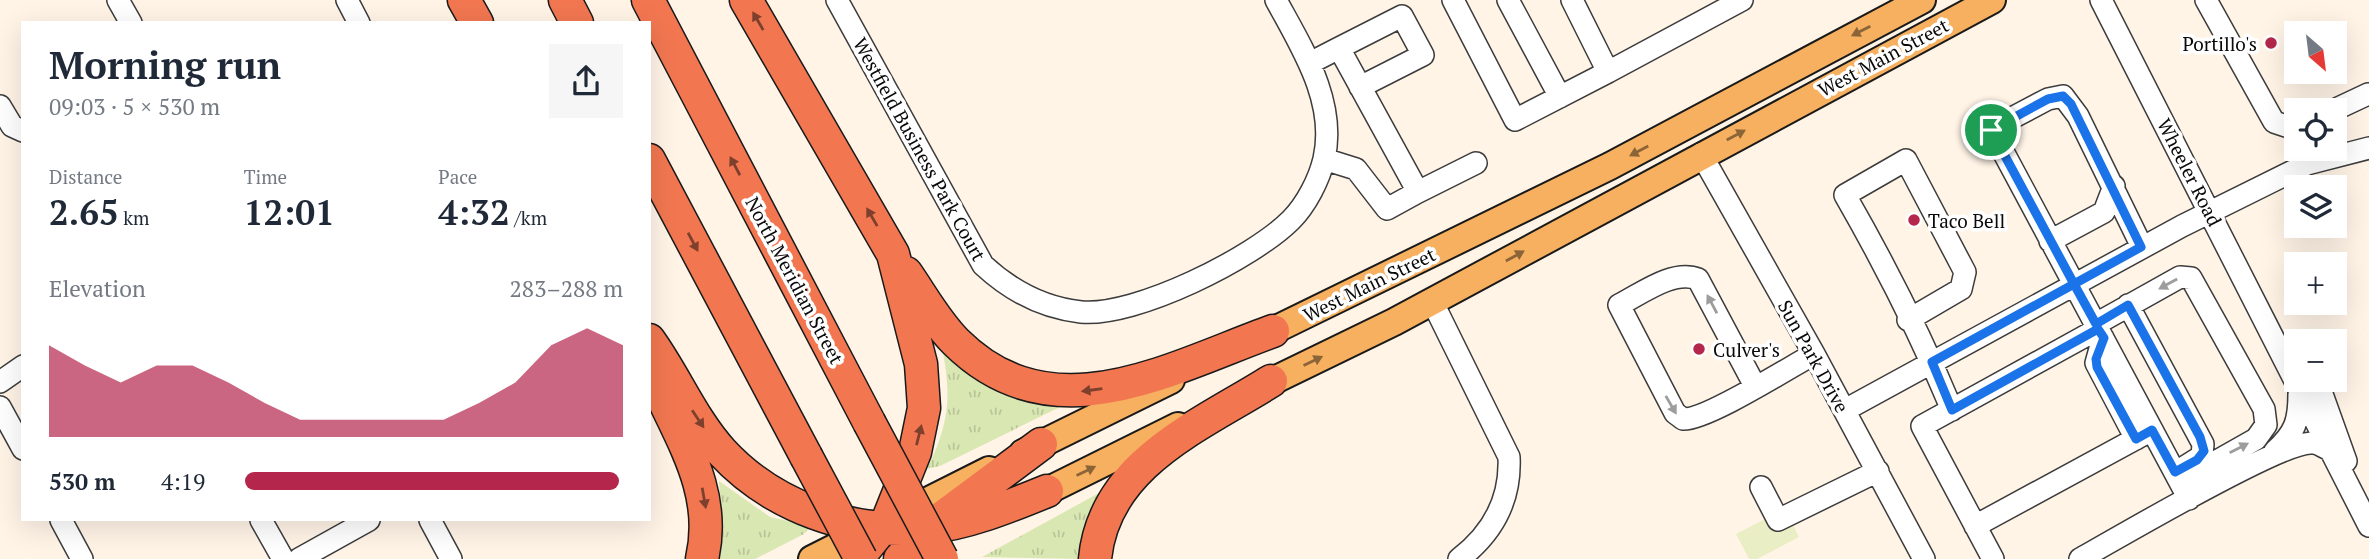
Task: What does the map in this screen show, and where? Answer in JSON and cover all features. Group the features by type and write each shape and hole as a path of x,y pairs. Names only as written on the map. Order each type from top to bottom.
{"highway":[{"path":"464,0 476,21"},
{"path":"565,0 576,21"},
{"name":"North Meridian Street","path":"648,0 942,559"},
{"path":"746,0 893,254 957,343 987,366 1008,377 1059,391 1100,390 1139,380 1273,331"},
{"path":"651,163 859,559 884,524 915,452 924,408 921,364 893,254"},
{"path":"651,343 700,423 721,451 768,490 819,516 928,528 986,514 1046,491"},
{"path":"651,372 702,485 707,515 702,559"},
{"path":"1095,559 1098,530 1128,477 1149,457 1271,382"},
{"path":"900,559 928,528 1041,444"}],"main road":[{"name":"West Main Street","path":"812,559 1610,166 1922,0"},
{"name":"West Main Street","path":"917,559 1046,491 1432,301 1701,154 1992,0"}],"street":[{"path":"118,0 130,21"},
{"path":"347,0 358,21"},
{"name":"Westfield Business Park Court","path":"837,0 983,265 1006,286 1053,306 1081,312 1146,303 1244,254 1268,240 1293,218 1310,193 1324,159 1325,119 1319,84 1276,0"},
{"path":"1508,0 1560,97"},
{"path":"1572,0 1608,72"},
{"path":"1458,2 1515,120 1742,0"},
{"name":"Wheeler Road","path":"2101,0 2211,213 2298,393 2369,526"},
{"path":"2206,0 2274,122 2284,125"},
{"path":"1310,63 1402,16 1423,55 1360,87"},
{"path":"1339,48 1418,192"},
{"path":"2347,104 2368,94"},
{"path":"2141,247 2114,186 2071,104 2063,96 2048,99 1991,130 2099,330 2144,435 2181,484"},
{"path":"0,106 12,126 21,130"},
{"path":"1845,410 2141,247 2307,164 2369,148"},
{"name":"Sun Park Drive","path":"1701,154 1845,410 1924,559"},
{"path":"1324,159 1356,169 1387,209 1476,163"},
{"path":"1908,320 1961,289 1965,278 1961,262 1906,160 1844,195 1908,320 1932,362 1952,410"},
{"path":"2050,241 2104,212 2114,186"},
{"path":"1755,386 1698,279 1690,276 1675,277 1619,305 1679,418 1697,418 1814,354"},
{"path":"1993,559 1922,426 2099,330 2128,305 2180,277 2191,278 2267,418 2263,433 2181,484 2080,559"},
{"path":"1432,301 1509,457 1510,480 1497,518 1474,548 1459,559"},
{"path":"2128,305 2203,444 2202,456 2181,484"},
{"name":"Wheeler Road","path":"2276,344 2284,351"},
{"path":"0,382 21,367"},
{"name":"Wheeler Road","path":"2322,392 2369,526"},
{"path":"2268,457 2295,429 2299,419 2298,393"},
{"path":"0,407 21,445"},
{"path":"1975,526 2144,435"},
{"path":"2181,484 2306,443 2314,442 2328,449"},
{"path":"1761,487 1778,520 1878,471"},
{"path":"62,521 82,559"},
{"path":"262,521 282,559"},
{"path":"299,559 367,521"},
{"path":"431,521 451,559"}],"green space":[{"path":"942,348 1064,405 940,466 927,469 940,438 946,410 947,381"},
{"path":"719,481 770,517 811,526 804,534 755,559 718,559 722,524"},
{"path":"1099,493 1106,494 1083,559 982,557"},
{"path":"1785,509 1799,537 1757,559 1749,559 1736,534"}],"place":[{"name":"Portillo's","path":"2271,43"},
{"name":"Taco Bell","path":"1914,220"},
{"name":"Culver's","path":"1699,349"}],"route":[{"path":"1991,130 2048,99 2063,96 2071,104 2121,200 2141,247 2074,284 2096,324 2128,305 2200,437 2204,451 2197,460 2175,472 2152,430 2136,439 2097,367 2097,353 2104,338 2098,329 1952,410 1932,362 2074,284 1991,130"}]}
